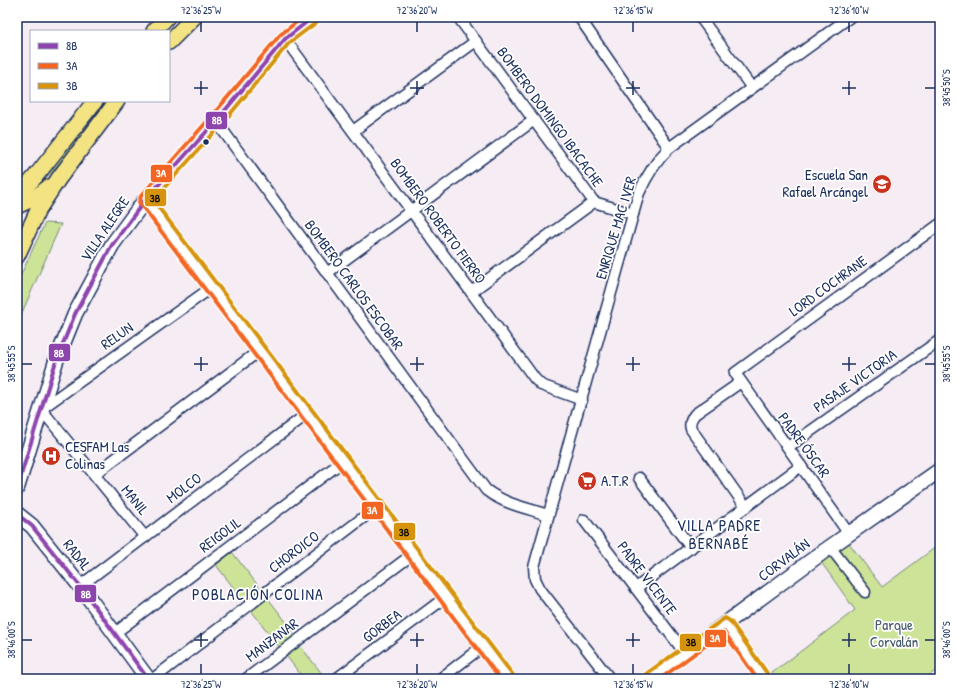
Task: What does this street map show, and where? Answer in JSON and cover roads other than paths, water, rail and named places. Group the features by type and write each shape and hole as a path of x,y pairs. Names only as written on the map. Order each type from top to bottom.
{"main road":[{"path":"155,30 167,17"},
{"path":"170,41 194,17"},
{"path":"17,197 35,177 94,102"},
{"path":"17,256 38,210 59,178 116,102"},
{"path":"17,206 36,197 59,178"}],"street":[{"name":"VILLA ALEGRE","path":"17,488 56,361 74,314 112,245 145,200 216,121 285,39 313,17"},
{"name":"BOMBERO DOMINGO IBACACHE","path":"458,17 594,202 633,214"},
{"path":"580,17 669,148"},
{"path":"700,17 752,88"},
{"name":"ENRIQUE MAC IVER","path":"548,515 582,400 633,214 649,173 669,148 850,17"},
{"name":"BOMBERO ROBERTO FIERRO","path":"285,39 541,385 582,400"},
{"path":"352,131 476,41"},
{"path":"327,273 534,120"},
{"name":"BOMBERO CARLOS ESCOBAR","path":"216,121 486,490 507,502 548,515"},
{"path":"145,200 508,679"},
{"path":"472,292 594,202"},
{"name":"LORD COCHRANE","path":"734,373 940,224"},
{"name":"RELUN","path":"41,408 211,288"},
{"name":"PASAJE VICTORIA","path":"788,448 940,340"},
{"path":"95,474 260,352"},
{"name":"PADRE ÓSCAR","path":"734,373 849,534"},
{"path":"741,382 695,414 689,425 690,429 746,507"},
{"name":"MANIL","path":"41,408 145,537"},
{"name":"MOLCO","path":"80,586 307,414"},
{"name":"REIGOLIL","path":"114,633 342,461"},
{"path":"636,588 801,466"},
{"name":"CORVALÁN","path":"650,679 830,547 940,470"},
{"path":"640,478 691,548"},
{"name":"CHOROICO","path":"153,679 377,507"},
{"name":"RADAL","path":"17,514 32,526 80,586 148,679"},
{"path":"548,515 534,567 535,579 540,589 610,679"},
{"name":"PADRE VICENTE","path":"584,520 685,653"},
{"path":"830,547 865,592"},
{"name":"MANZANAR","path":"246,679 413,554"},
{"name":"GORBEA","path":"336,679 446,597"},
{"path":"725,624 764,679"},
{"path":"440,679 483,646"}],"place":[{"name":"Escuela San Rafael Arcángel","path":"882,184"},
{"name":"CESFAM Las Colinas","path":"51,456"},
{"name":"A.T.R","path":"587,481"}],"district":[{"name":"VILLA PADRE BERNABÉ","path":"719,534"},
{"name":"POBLACIÓN COLINA","path":"258,594"}],"park label":[{"name":"Parque Corvalán","path":"894,634"}]}
